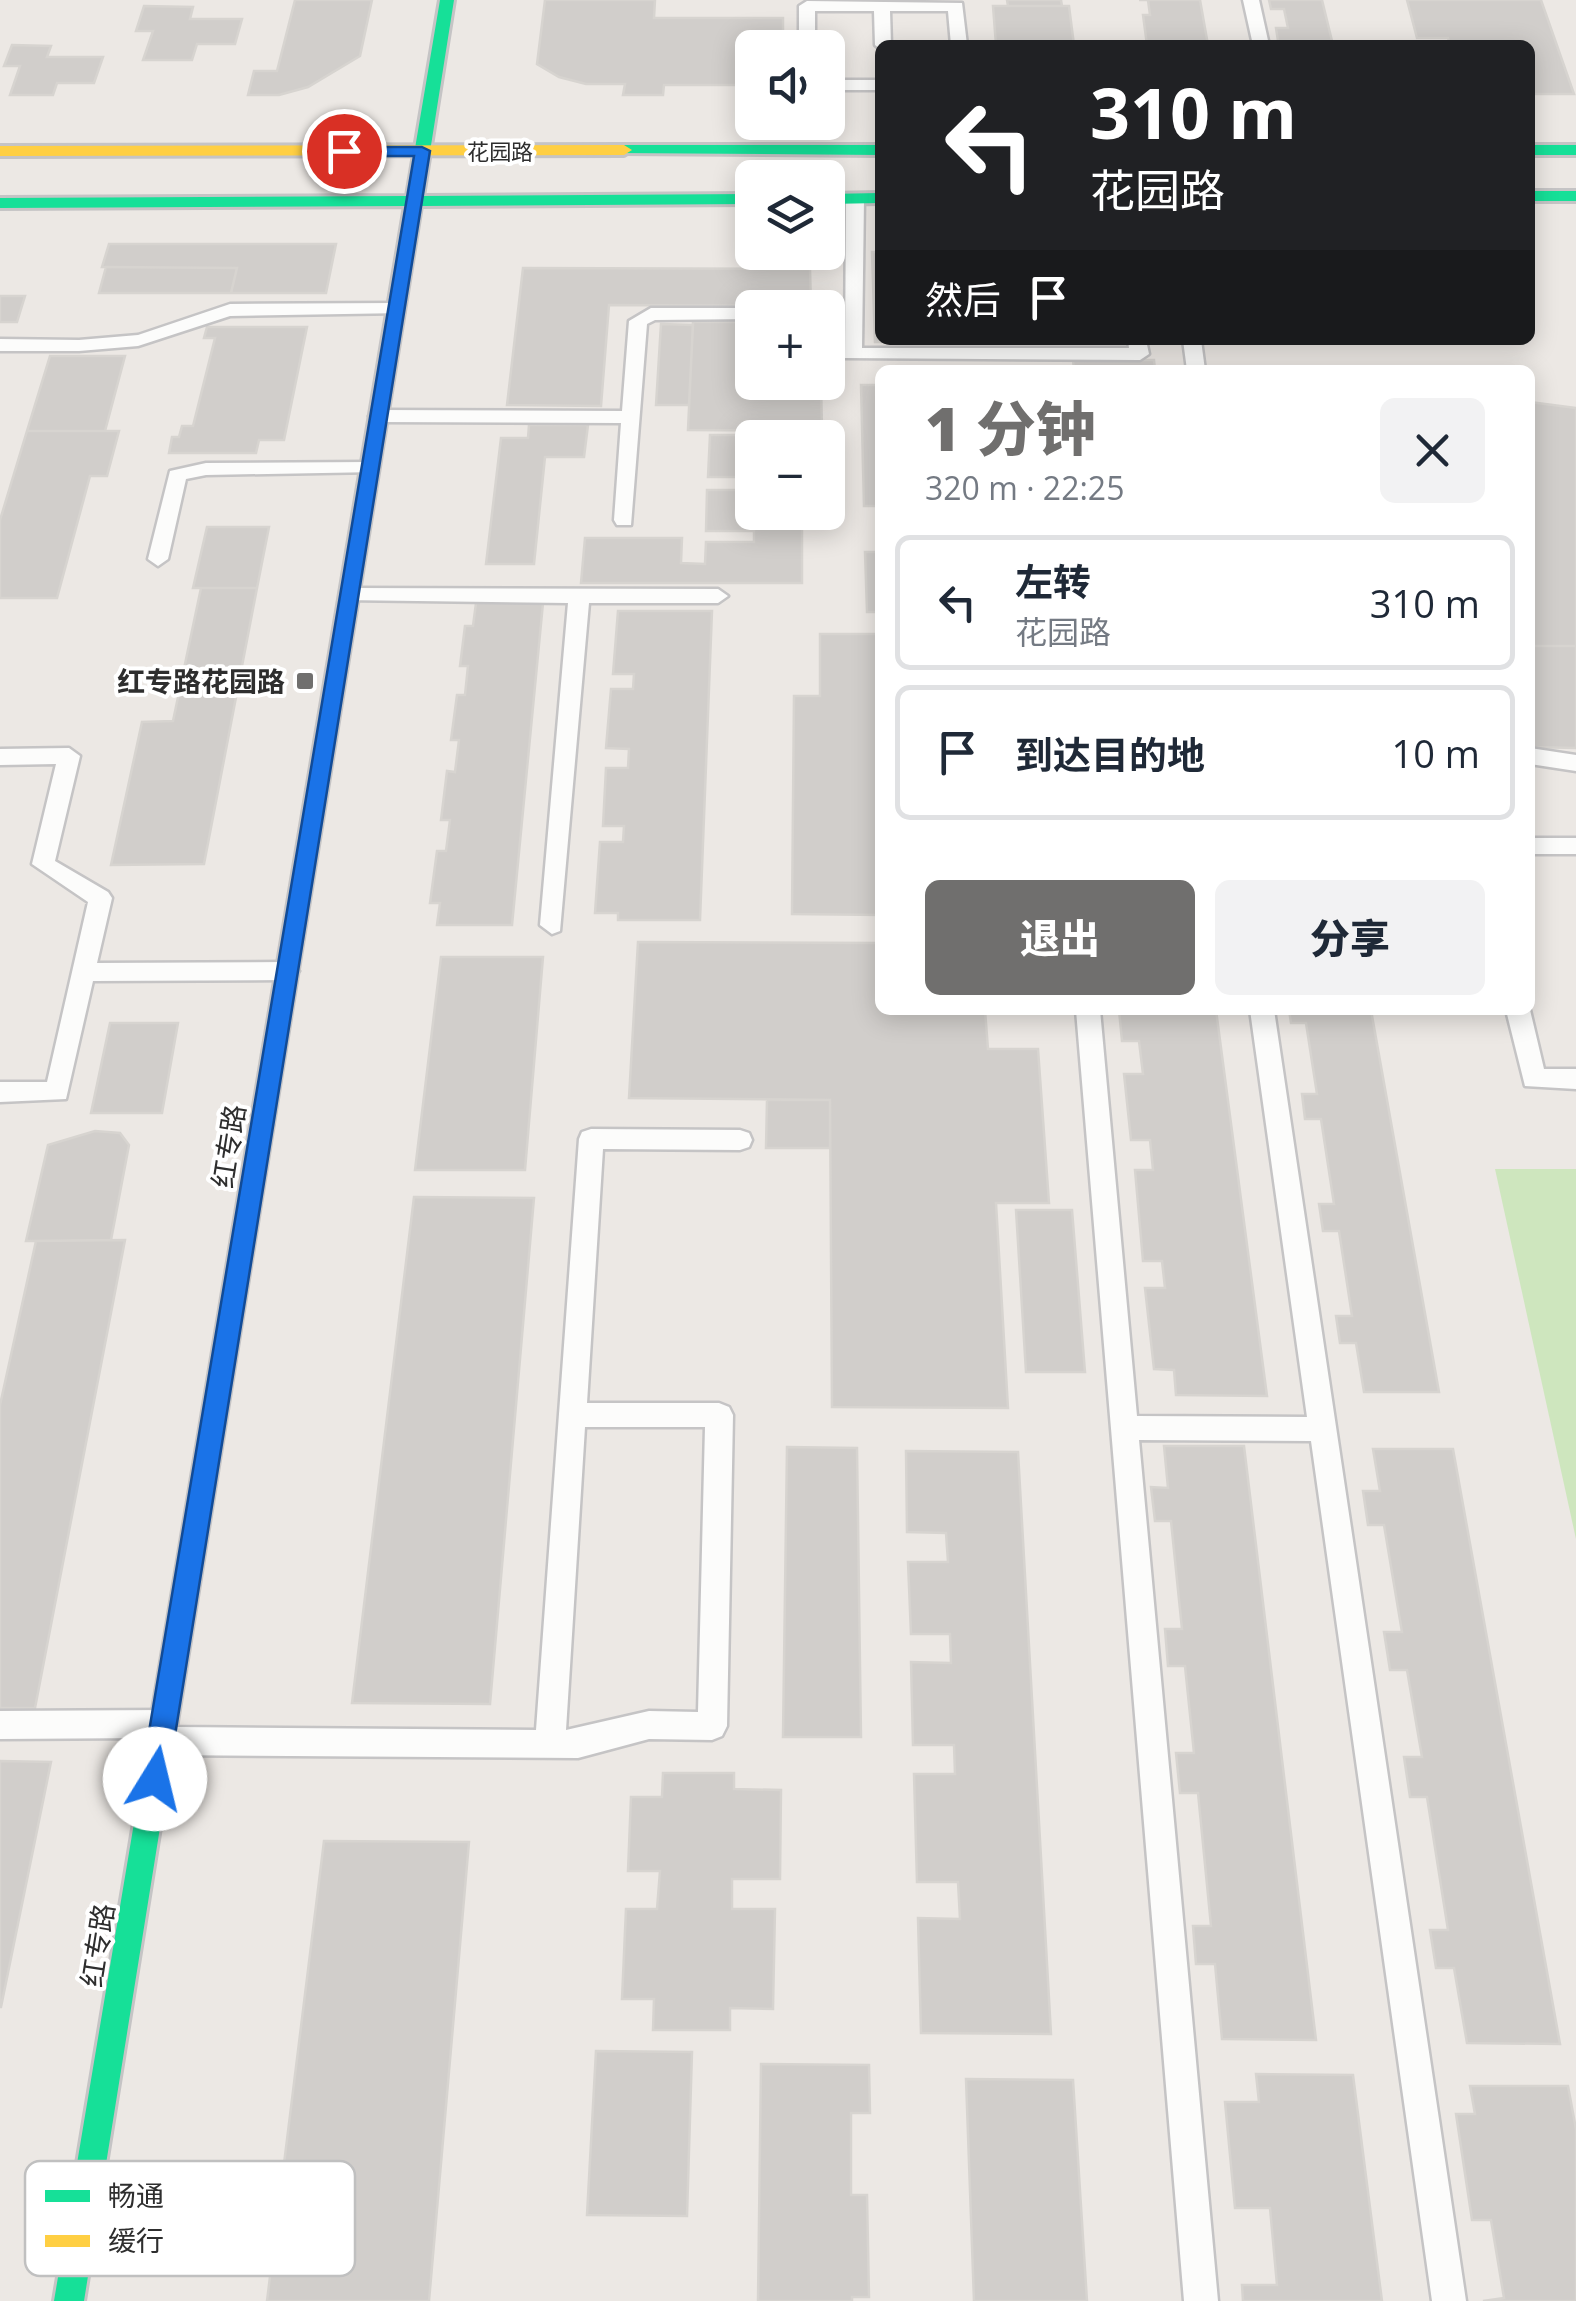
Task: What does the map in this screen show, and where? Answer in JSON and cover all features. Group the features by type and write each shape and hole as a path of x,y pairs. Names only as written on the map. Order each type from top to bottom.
{"street":[{"name":"红专路","path":"92,2161 447,0"},
{"name":"花园路","path":"0,152 875,150"},
{"path":"1535,150 1576,150"},
{"path":"1535,196 1576,196"},
{"path":"845,198 875,198"},
{"name":"花园路","path":"0,203 735,199"},
{"name":"红专路","path":"69,2301 73,2276"}],"lane":[{"path":"1252,0 1260,40"},
{"path":"807,30 807,6 956,6 959,40"},
{"path":"882,6 883,40"},
{"path":"845,85 875,85"},
{"path":"855,198 852,354 944,362 1032,362 1140,354 1138,345"},
{"path":"0,345 98,344 154,337 206,314 230,310 396,309"},
{"path":"624,520 638,321 651,314 735,314"},
{"path":"379,416 632,417"},
{"path":"158,558 177,476 206,468 370,468"},
{"path":"350,595 718,596"},
{"path":"552,925 579,595"},
{"path":"0,756 69,756 43,864 100,898 57,1092 0,1092"},
{"path":"1535,757 1576,763"},
{"path":"1535,846 1576,846"},
{"path":"83,972 287,972"},
{"path":"1088,1015 1201,2301"},
{"path":"1263,1015 1449,2301"},
{"path":"1519,1015 1534,1079 1576,1079"},
{"path":"550,1744 591,1139 740,1140"},
{"path":"0,1725 550,1744 578,1744 649,1725 712,1726 719,1416 573,1415"},
{"path":"1124,1428 1322,1429"}],"green space":[{"path":"1495,1169 1576,1169 1576,1539"}],"building":[{"path":"295,0 372,0 360,56 308,87 279,95 248,95 254,71 277,71"},
{"path":"545,0 655,0 654,18 783,18 783,30 735,30 735,85 664,85 663,95 623,95 625,84 586,84 559,77 537,64"},
{"path":"1007,0 1061,0 1062,6 1008,6"},
{"path":"1148,0 1200,0 1207,40 1146,40 1143,15 1150,15"},
{"path":"1269,0 1322,0 1332,40 1278,40 1276,28 1288,28 1284,9 1271,9"},
{"path":"1407,0 1541,0 1574,94 1535,94 1535,40 1417,38"},
{"path":"144,6 193,7 190,19 242,19 235,44 197,44 192,60 143,60 153,31 136,31"},
{"path":"993,6 1069,6 1073,40 996,40"},
{"path":"12,45 51,46 47,57 103,57 94,83 57,83 53,95 10,95 20,66 4,66"},
{"path":"109,244 336,244 326,293 231,293 237,268 102,267"},
{"path":"872,252 875,252 875,342"},
{"path":"106,267 237,268 231,293 99,293"},
{"path":"523,268 810,270 811,290 735,290 735,306 609,305 601,406 507,405"},
{"path":"0,296 25,296 17,322 0,322"},
{"path":"693,322 735,322 735,400 821,400 822,420 735,420 735,430 688,430"},
{"path":"661,324 693,325 689,405 656,405"},
{"path":"207,327 307,327 284,440 259,440 256,453 169,453 172,437 179,437 182,426 193,426 215,338 204,338"},
{"path":"50,356 125,356 105,431 27,431"},
{"path":"1073,360 1154,360 1154,365 1074,365"},
{"path":"861,385 875,385 875,506 864,506"},
{"path":"1535,403 1576,408 1576,646 1535,646"},
{"path":"529,425 588,425 584,457 545,457 534,564 486,564 501,438 528,438"},
{"path":"27,431 119,431 107,476 90,476 57,598 0,598 0,520"},
{"path":"710,435 735,435 735,477 708,477"},
{"path":"707,490 735,490 735,530 802,530 802,583 581,583 585,538 682,538 681,563 705,564 706,542 754,542 754,531 706,531"},
{"path":"207,527 269,527 257,588 193,588"},
{"path":"865,552 875,552 875,612 867,612"},
{"path":"201,588 257,588 204,864 111,865 142,722 173,721"},
{"path":"476,603 543,603 512,925 437,925 440,903 430,903 437,851 446,851 450,820 441,820 447,771 455,772 459,740 451,740 457,695 465,695 468,666 460,666 465,626 473,626"},
{"path":"618,611 712,611 700,920 618,920 618,913 595,913 600,842 623,842 624,826 603,826 606,768 628,768 629,749 606,748 611,689 633,689 634,674 613,674"},
{"path":"820,634 875,634 875,915 792,914 794,696 820,696"},
{"path":"1535,646 1576,646 1576,748 1535,747"},
{"path":"638,942 875,943 875,1015 985,1015 988,1049 1038,1049 1049,1203 996,1203 1008,1408 832,1407 830,1100 629,1098"},
{"path":"441,957 543,957 525,1170 415,1170"},
{"path":"1119,1015 1217,1015 1267,1396 1176,1395 1174,1370 1154,1369 1145,1288 1165,1288 1162,1261 1143,1261 1135,1170 1153,1170 1150,1140 1131,1140 1124,1074 1143,1074 1139,1041 1122,1041"},
{"path":"1290,1015 1372,1015 1439,1392 1364,1392 1356,1343 1340,1343 1336,1316 1352,1316 1339,1231 1323,1231 1319,1204 1334,1204 1321,1119 1305,1119 1302,1094 1317,1094 1306,1023 1291,1023"},
{"path":"110,1023 178,1023 162,1113 91,1113"},
{"path":"767,1100 830,1100 830,1148 766,1148"},
{"path":"95,1131 120,1133 129,1145 111,1240 26,1241 48,1145"},
{"path":"414,1197 534,1198 490,1704 352,1703"},
{"path":"1016,1210 1072,1210 1085,1372 1026,1372"},
{"path":"125,1240 35,1708 0,1708 0,1405 36,1241"},
{"path":"1164,1446 1244,1446 1316,2040 1222,2039 1215,1964 1196,1964 1193,1926 1211,1926 1198,1793 1180,1793 1176,1753 1194,1753 1185,1666 1168,1666 1165,1629 1182,1629 1171,1521 1155,1521 1151,1487 1168,1488"},
{"path":"787,1447 857,1448 861,1737 783,1737"},
{"path":"1373,1449 1453,1449 1560,2044 1467,2043 1454,1968 1436,1968 1430,1930 1448,1930 1427,1797 1410,1797 1404,1757 1422,1757 1407,1670 1390,1670 1384,1632 1402,1632 1384,1525 1368,1525 1363,1491 1380,1491"},
{"path":"906,1451 1018,1452 1051,2034 921,2033 918,1918 960,1919 958,1882 917,1882 914,1774 955,1774 954,1745 913,1745 911,1662 951,1663 950,1634 911,1634 908,1562 948,1562 946,1533 907,1532"},
{"path":"0,1761 51,1762 1,2007 0,2007"},
{"path":"663,1773 734,1773 734,1789 781,1790 780,1879 732,1879 732,1909 775,1909 773,2009 730,2008 730,2030 653,2030 654,1999 622,1999 626,1909 657,1909 660,1871 628,1871 631,1797 662,1797"},
{"path":"324,1841 469,1842 429,2301 267,2301 270,2276 355,2276 355,2161 284,2161"},
{"path":"596,2051 692,2052 687,2216 587,2215"},
{"path":"761,2064 869,2065 870,2113 851,2113 851,2195 867,2195 869,2297 852,2297 852,2301 758,2301"},
{"path":"1256,2074 1353,2075 1382,2301 1243,2301 1242,2285 1277,2285 1270,2208 1235,2208 1225,2102 1259,2102"},
{"path":"966,2079 1073,2080 1087,2301 974,2301"},
{"path":"1470,2086 1568,2086 1576,2129 1576,2301 1483,2301 1504,2298 1491,2220 1472,2220 1456,2114 1475,2114"}],"traffic: fast":[{"path":"317,790 447,0"},
{"path":"624,150 875,150"},
{"path":"1535,150 1576,150"},
{"path":"1535,196 1576,196"},
{"path":"845,199 875,198"},
{"path":"0,203 735,199"},
{"path":"92,2161 262,1124"},
{"path":"69,2301 73,2276"}],"traffic: slow":[{"path":"0,151 624,150"},
{"path":"262,1124 317,790"}],"place":[{"name":"红专路花园路","path":"305,681"}],"route":[{"path":"155,1779 422,151 344,151"}]}
